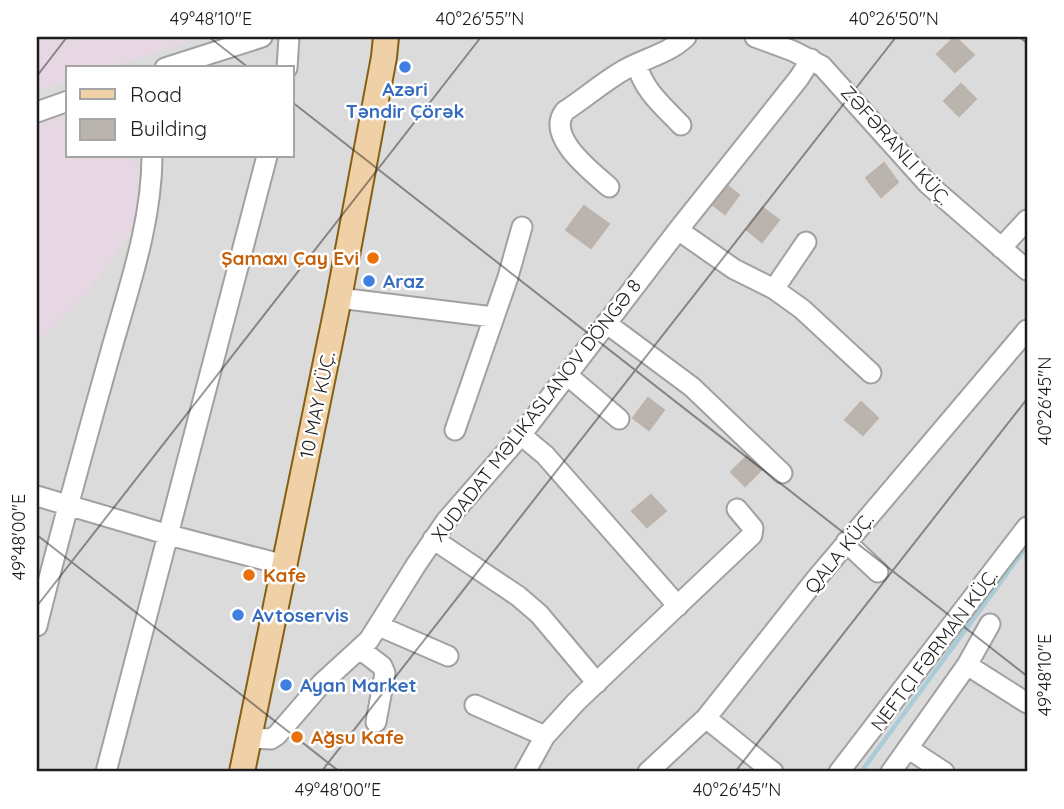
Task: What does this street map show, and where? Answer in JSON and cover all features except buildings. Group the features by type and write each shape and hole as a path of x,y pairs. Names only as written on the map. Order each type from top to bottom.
{"main road":[{"name":"10 MAY KÜÇ.","path":"243,772 339,298 386,37"}],"street":[{"path":"172,66 262,37"},
{"path":"287,66 289,37"},
{"path":"609,187 568,145 559,129 559,119 565,111 613,77 660,56 686,37"},
{"path":"755,37 811,59 832,75 907,163 1027,270"},
{"name":"XUDADAT MƏLIKASLANOV DÖNGƏ 8","path":"250,738 271,739 277,735 323,683 361,650 433,539 521,436 811,59"},
{"path":"637,65 640,77 651,94 681,125"},
{"path":"37,112 66,103"},
{"path":"37,626 67,505 135,265 150,198 152,158"},
{"path":"106,772 266,158"},
{"path":"1001,248 1027,220"},
{"path":"455,430 508,277 522,227"},
{"path":"678,230 734,269 774,289 802,309 871,373"},
{"path":"774,289 806,242"},
{"path":"339,298 493,317"},
{"path":"606,323 692,387 782,473"},
{"name":"QALA KÜÇ.","path":"648,772 706,718 846,542 1027,330"},
{"path":"567,375 619,419"},
{"path":"521,436 545,455 678,606"},
{"path":"37,496 284,565"},
{"path":"525,772 545,736 752,536 753,528 737,509"},
{"name":"NEFTÇI FƏRMAN KÜÇ.","path":"839,772 1027,527"},
{"path":"433,539 518,596 539,614 597,683"},
{"path":"846,542 878,572"},
{"path":"891,772 967,665 990,624"},
{"path":"379,626 448,656"},
{"path":"361,650 382,666 385,673 376,722"},
{"path":"967,665 1027,703"},
{"path":"475,705 545,736"},
{"path":"706,718 773,772"},
{"path":"909,749 944,772"}],"shaded area":[{"path":"37,37 1027,37 1027,772 37,772"},
{"path":"37,37 183,37 186,43 114,66 66,66 66,82 37,91"},
{"path":"66,116 66,158 134,158 142,190 129,236 84,297 37,343 37,125"}],"waterway":[{"path":"861,772 1027,546"}],"place":[{"name":"Azəri Təndir Çörək","path":"405,67"},
{"name":"Şamaxı Çay Evi","path":"373,258"},
{"name":"Araz","path":"369,281"},
{"name":"Kafe","path":"249,575"},
{"name":"Avtoservis","path":"238,615"},
{"name":"Ayan Market","path":"286,685"},
{"name":"Ağsu Kafe","path":"297,737"}]}
